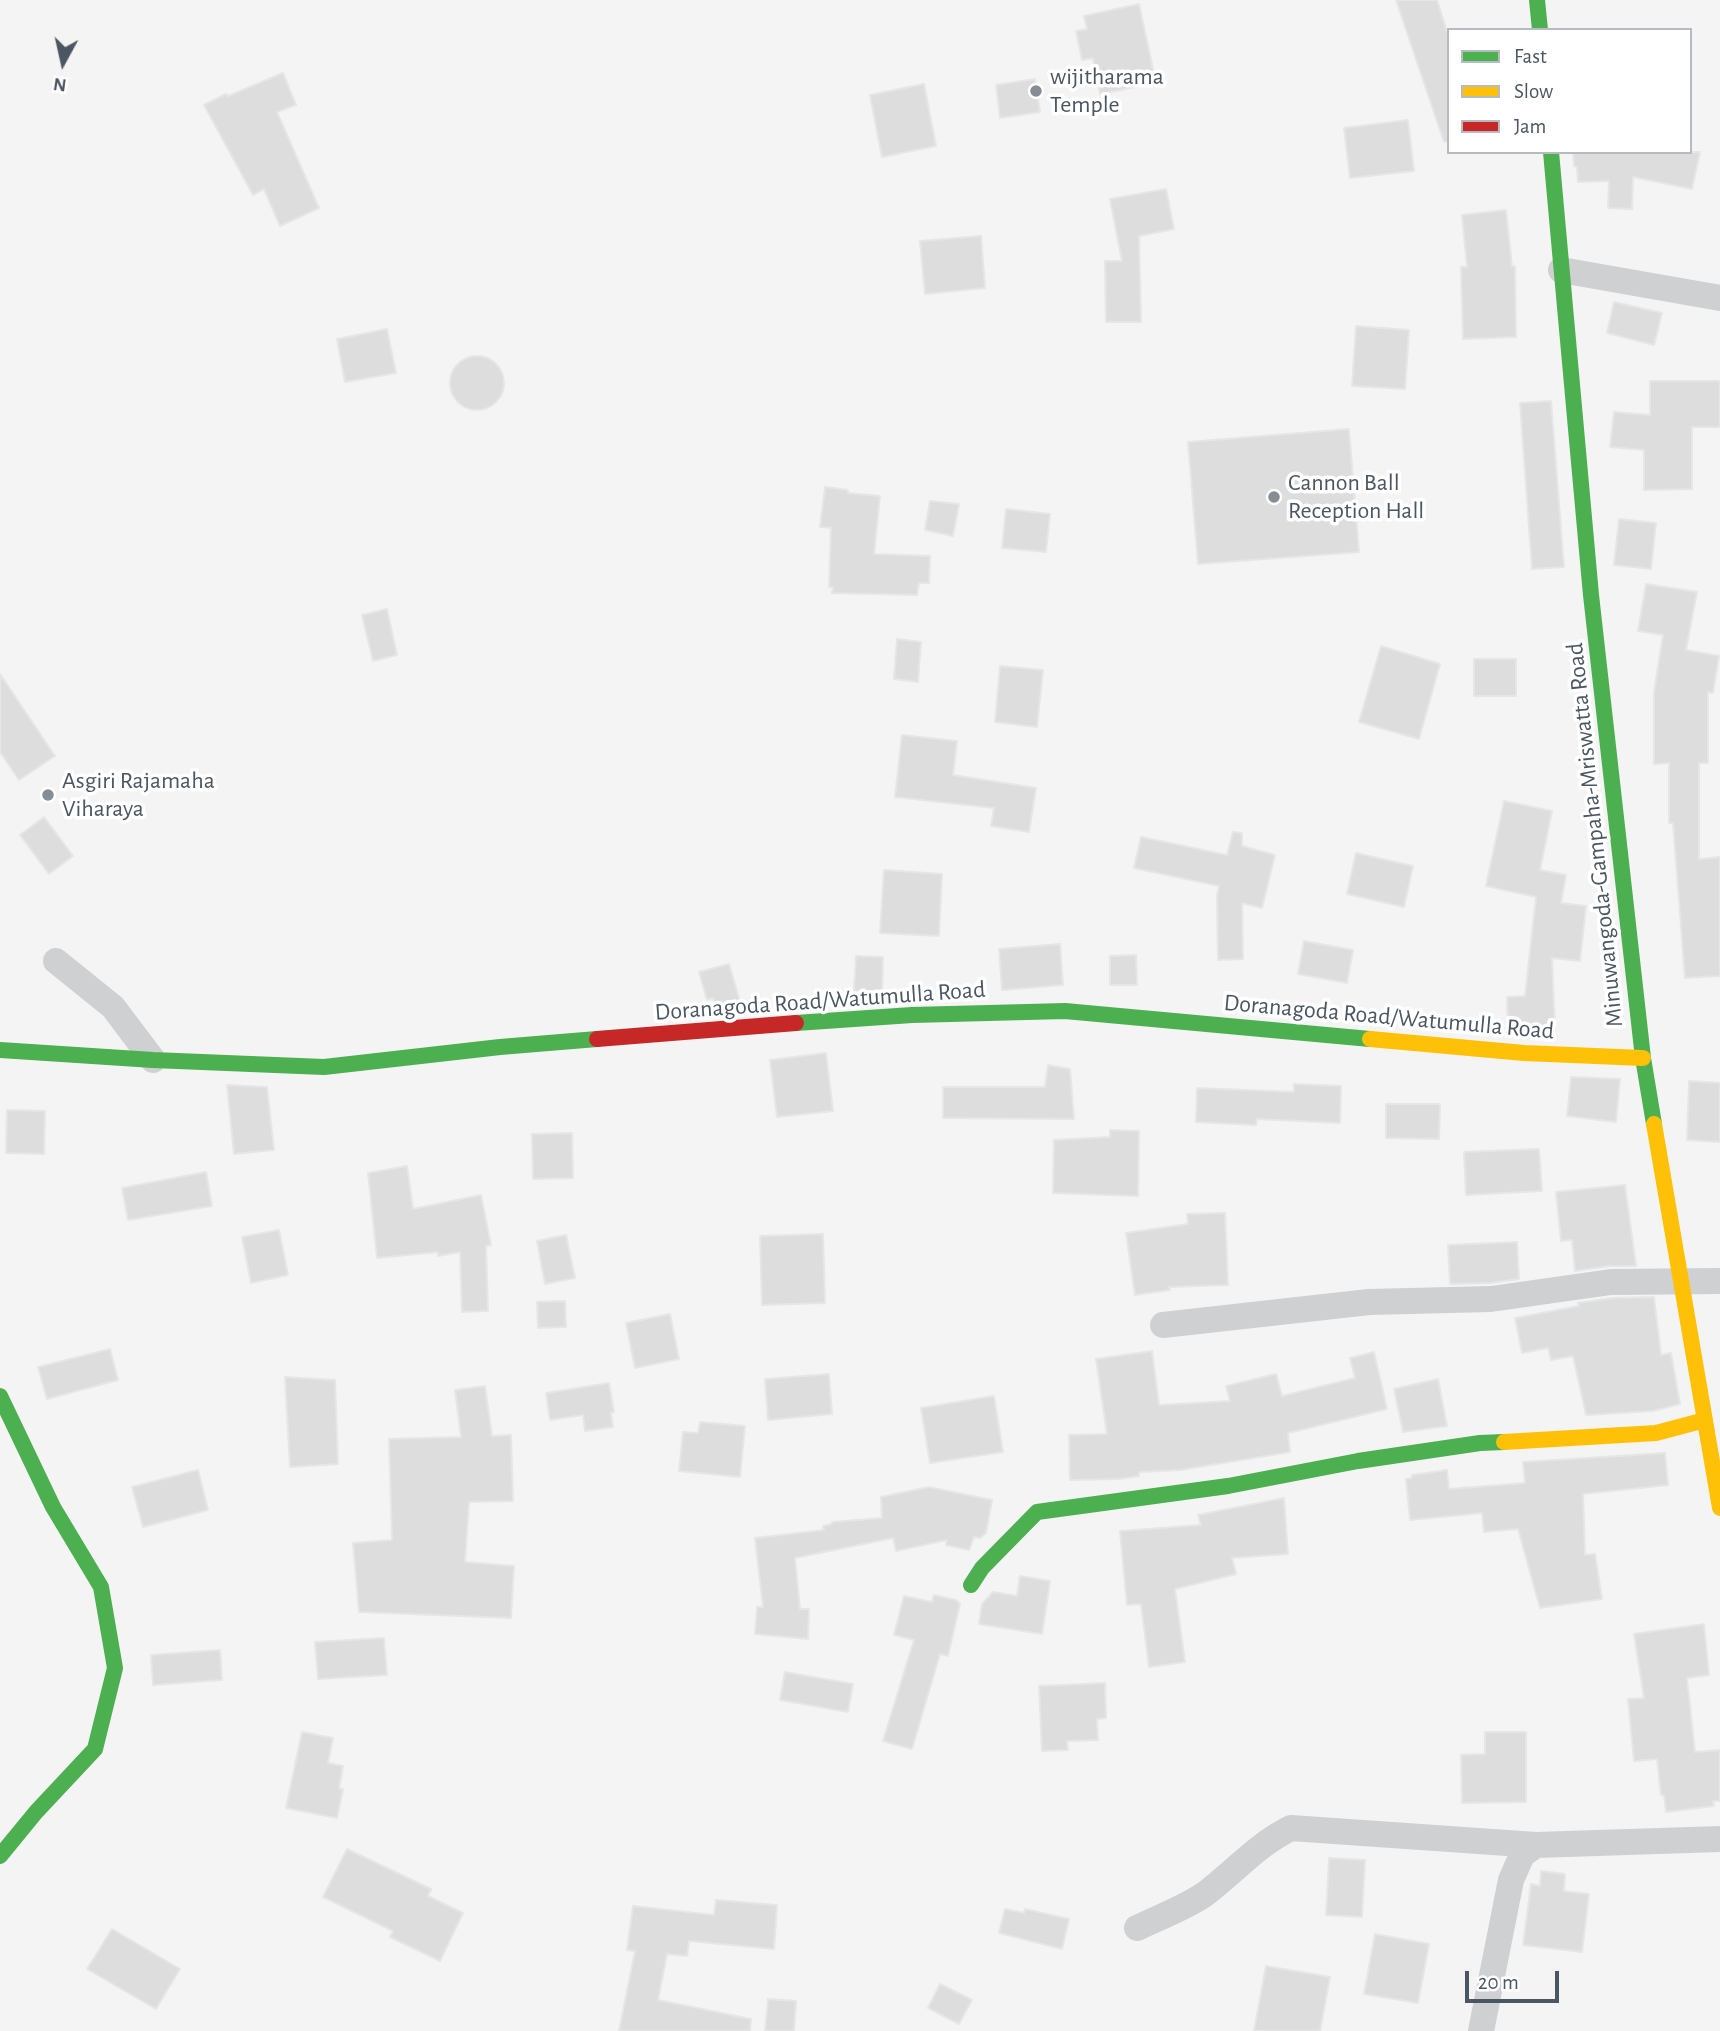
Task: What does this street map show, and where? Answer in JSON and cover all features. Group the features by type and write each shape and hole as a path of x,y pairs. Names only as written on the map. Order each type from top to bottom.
{"street":[{"path":"1537,0 1540,28"},
{"name":"Minuwangoda-Gampaha-Mriswatta Road","path":"1551,154 1592,609 1643,1058 1720,1508"},
{"path":"1561,270 1720,298"},
{"path":"56,961 113,1007 153,1060"},
{"name":"Doranagoda Road/Watumulla Road","path":"0,1050 324,1067 500,1047 738,1027 912,1015 1065,1011 1524,1053 1643,1058"},
{"path":"1163,1325 1369,1302 1491,1299 1611,1282 1720,1281"},
{"path":"0,1396 52,1507 101,1587 115,1668 95,1749 36,1812 0,1856"},
{"path":"971,1585 982,1568 1037,1512 1228,1486 1357,1461 1480,1443 1656,1433 1705,1420"},
{"path":"1137,1928 1201,1896 1226,1878 1270,1838 1291,1828 1536,1846 1720,1839"},
{"path":"1481,2031 1511,1880 1522,1855 1536,1846"}],"building":[{"path":"1396,0 1437,0 1447,32 1447,141 1444,142"},
{"path":"1139,4 1156,83 1100,94 1093,58 1082,60 1076,31 1087,29 1084,16"},
{"path":"283,73 296,105 277,112 319,208 280,226 264,189 253,195 204,105"},
{"path":"1035,79 1040,112 1000,118 996,85"},
{"path":"924,84 936,146 882,157 870,95"},
{"path":"1408,120 1414,171 1350,178 1344,128"},
{"path":"1700,152 1692,189 1633,177 1632,209 1608,208 1609,181 1578,182 1577,167 1574,166 1573,154"},
{"path":"1166,189 1174,229 1139,236 1141,322 1106,322 1105,261 1122,261 1110,199"},
{"path":"1506,210 1512,266 1515,266 1516,337 1463,339 1461,267 1467,267 1462,215"},
{"path":"981,236 985,288 925,294 920,241"},
{"path":"1614,302 1662,313 1654,345 1607,333"},
{"path":"1356,326 1409,330 1405,389 1352,386"},
{"path":"387,329 396,373 345,382 337,339"},
{"path":"477,356 496,364 504,383 496,402 477,410 458,402 450,383 458,364"},
{"path":"1650,381 1720,381 1720,427 1692,427 1692,489 1644,490 1644,450 1610,447 1614,412 1650,415"},
{"path":"1551,401 1564,567 1532,569 1520,403"},
{"name":"Cannon Ball Reception Hall","path":"1349,429 1359,552 1198,564 1188,442"},
{"path":"825,487 848,490 848,493 880,496 874,554 930,556 929,583 919,583 917,595 832,593 833,587 829,587 831,528 820,527"},
{"path":"930,501 959,504 953,536 925,530"},
{"path":"1006,509 1050,514 1046,552 1002,548"},
{"path":"1619,519 1656,523 1651,569 1614,565"},
{"path":"1646,584 1697,592 1686,650 1719,656 1713,693 1708,692 1708,763 1699,763 1699,859 1720,857 1720,976 1685,978 1673,823 1669,823 1669,763 1654,764 1654,692 1663,635 1638,631"},
{"path":"387,609 397,655 373,661 362,615"},
{"path":"897,639 921,642 918,682 894,679"},
{"path":"1381,646 1440,664 1419,739 1359,722"},
{"path":"1474,659 1516,659 1516,696 1474,696"},
{"path":"1000,666 1043,670 1037,727 995,722"},
{"path":"0,674 55,756 19,780 0,752"},
{"path":"902,735 957,741 953,775 1036,788 1029,832 991,826 994,808 895,797"},
{"path":"1504,801 1552,811 1540,870 1566,875 1561,903 1586,906 1580,961 1552,958 1555,1030 1508,1030 1507,997 1525,996 1536,897 1486,886"},
{"path":"44,817 73,856 49,874 20,835"},
{"path":"1233,832 1242,833 1242,846 1275,855 1262,908 1242,903 1243,959 1218,960 1219,886 1134,868 1141,837 1227,855"},
{"path":"1356,853 1413,866 1404,907 1347,894"},
{"path":"884,870 942,874 939,936 880,933"},
{"path":"1304,941 1353,950 1347,983 1298,974"},
{"path":"1060,944 1063,985 1002,990 999,949"},
{"path":"1136,955 1137,985 1110,985 1110,956"},
{"path":"856,956 883,957 882,992 854,991"},
{"path":"729,964 741,1005 715,1007 713,998 707,1000 699,972"},
{"path":"826,1053 833,1111 777,1117 770,1060"},
{"path":"1048,1065 1070,1069 1074,1119 943,1118 943,1087 1045,1087"},
{"path":"1571,1077 1620,1079 1616,1122 1567,1116"},
{"path":"1689,1081 1720,1083 1720,1142 1687,1140"},
{"path":"1294,1084 1341,1086 1340,1123 1257,1119 1256,1125 1196,1122 1197,1088 1294,1092"},
{"path":"227,1085 267,1087 274,1150 234,1154"},
{"path":"1386,1104 1440,1104 1439,1139 1386,1138"},
{"path":"7,1110 45,1111 44,1154 6,1153"},
{"path":"1110,1130 1139,1131 1138,1196 1053,1193 1054,1140 1110,1137"},
{"path":"572,1133 573,1178 533,1179 532,1134"},
{"path":"1539,1149 1542,1191 1466,1195 1464,1152"},
{"path":"407,1166 413,1209 481,1195 491,1245 486,1246 488,1311 462,1312 460,1252 438,1256 438,1252 377,1258 368,1173"},
{"path":"206,1172 212,1206 128,1220 122,1188"},
{"path":"1625,1185 1636,1266 1609,1266 1575,1271 1572,1240 1561,1241 1556,1192"},
{"path":"1225,1213 1228,1285 1169,1287 1170,1290 1135,1295 1126,1233 1188,1224 1187,1214"},
{"path":"279,1230 288,1275 251,1283 242,1237"},
{"path":"823,1234 825,1303 762,1305 760,1236"},
{"path":"566,1235 575,1278 545,1284 537,1241"},
{"path":"1517,1242 1519,1279 1450,1284 1448,1245"},
{"path":"1654,1297 1661,1355 1671,1353 1680,1404 1653,1411 1586,1415 1573,1356 1551,1360 1548,1348 1522,1353 1515,1318 1579,1306 1578,1303 1612,1298"},
{"path":"565,1301 566,1327 538,1328 537,1302"},
{"path":"670,1314 679,1359 635,1368 626,1323"},
{"path":"110,1349 118,1380 47,1399 38,1367"},
{"path":"1152,1351 1159,1405 1230,1401 1226,1386 1276,1374 1282,1396 1355,1378 1350,1358 1374,1352 1387,1409 1288,1433 1290,1452 1180,1470 1139,1472 1139,1476 1119,1479 1070,1480 1069,1435 1107,1434 1096,1359"},
{"path":"829,1374 832,1414 768,1420 765,1379"},
{"path":"285,1377 335,1380 338,1464 290,1467"},
{"path":"1438,1379 1447,1426 1403,1432 1394,1389"},
{"path":"609,1383 614,1412 611,1413 613,1427 585,1431 583,1415 550,1420 546,1393"},
{"path":"485,1386 492,1436 511,1435 513,1501 469,1502 465,1562 514,1566 511,1618 359,1612 353,1543 392,1540 389,1439 461,1437 455,1390"},
{"path":"994,1396 1003,1452 930,1463 921,1408"},
{"path":"700,1422 745,1426 740,1477 679,1471 683,1432 698,1433"},
{"path":"1665,1453 1668,1485 1583,1494 1585,1555 1595,1554 1602,1599 1540,1608 1518,1529 1484,1532 1482,1513 1410,1520 1406,1479 1412,1478 1412,1475 1447,1470 1449,1489 1525,1483 1523,1462"},
{"path":"198,1470 208,1510 143,1527 132,1487"},
{"path":"929,1487 992,1500 986,1533 980,1538 974,1537 969,1550 946,1545 947,1540 896,1551 893,1538 795,1558 800,1609 809,1609 808,1639 755,1634 757,1607 763,1607 755,1538 824,1530 823,1526 832,1522 882,1518 881,1497"},
{"path":"1284,1498 1288,1554 1232,1558 1236,1574 1175,1589 1185,1662 1149,1667 1141,1604 1127,1605 1120,1531 1201,1525 1198,1515"},
{"path":"1020,1576 1050,1581 1042,1634 979,1624 982,1604 993,1592 1017,1596"},
{"path":"934,1595 956,1600 960,1604 948,1656 940,1654 912,1749 883,1741 914,1640 894,1635 904,1596 932,1602"},
{"path":"1704,1624 1709,1675 1687,1678 1695,1752 1720,1750 1720,1801 1713,1801 1714,1806 1666,1812 1657,1759 1634,1761 1628,1699 1644,1698 1634,1634"},
{"path":"384,1638 387,1675 318,1679 315,1642"},
{"path":"220,1650 222,1680 153,1685 151,1655"},
{"path":"785,1672 853,1684 848,1712 780,1700"},
{"path":"1105,1683 1106,1718 1097,1719 1098,1740 1067,1741 1068,1750 1042,1751 1039,1686"},
{"path":"302,1732 333,1738 328,1763 343,1766 339,1789 343,1789 337,1818 286,1808"},
{"path":"1485,1732 1526,1732 1526,1802 1462,1803 1461,1755 1485,1754"},
{"path":"347,1849 431,1889 428,1896 463,1913 440,1961 390,1937 393,1931 323,1897"},
{"path":"1329,1858 1365,1860 1362,1917 1326,1915"},
{"path":"1541,1871 1565,1874 1564,1891 1589,1894 1582,1952 1523,1945 1531,1884 1540,1886"},
{"path":"716,1900 777,1905 774,1949 689,1941 687,1956 667,1954 658,2000 751,2019 750,2031 619,2031 635,1951 627,1950 633,1906 714,1915"},
{"path":"1005,1909 1024,1913 1025,1909 1069,1919 1062,1949 999,1933"},
{"path":"112,1929 180,1969 156,2009 87,1969"},
{"path":"1375,1934 1429,1944 1418,2003 1364,1994"},
{"path":"1266,1966 1330,1977 1320,2031 1254,2031"},
{"path":"940,1984 972,2000 959,2024 928,2008"},
{"path":"768,1999 796,2001 794,2031 765,2031"}],"traffic: fast":[{"path":"1537,0 1540,28"},
{"path":"1551,154 1591,595 1643,1058 1654,1124"},
{"path":"796,1023 912,1015 1065,1011 1370,1039"},
{"path":"0,1050 324,1067 597,1039"},
{"path":"0,1396 53,1507 101,1587 115,1668 95,1749 36,1812 0,1856"},
{"path":"971,1585 982,1568 1037,1512 1228,1486 1358,1461 1480,1443 1504,1442"}],"traffic: slow":[{"path":"1370,1039 1524,1053 1643,1058"},
{"path":"1654,1124 1720,1508"},
{"path":"1504,1442 1656,1433 1705,1420"}],"traffic: jam":[{"path":"597,1039 796,1023"}],"place":[{"name":"wijitharama Temple","path":"1036,91"},
{"name":"Cannon Ball Reception Hall","path":"1274,497"},
{"name":"Asgiri Rajamaha Viharaya","path":"48,795"}]}
